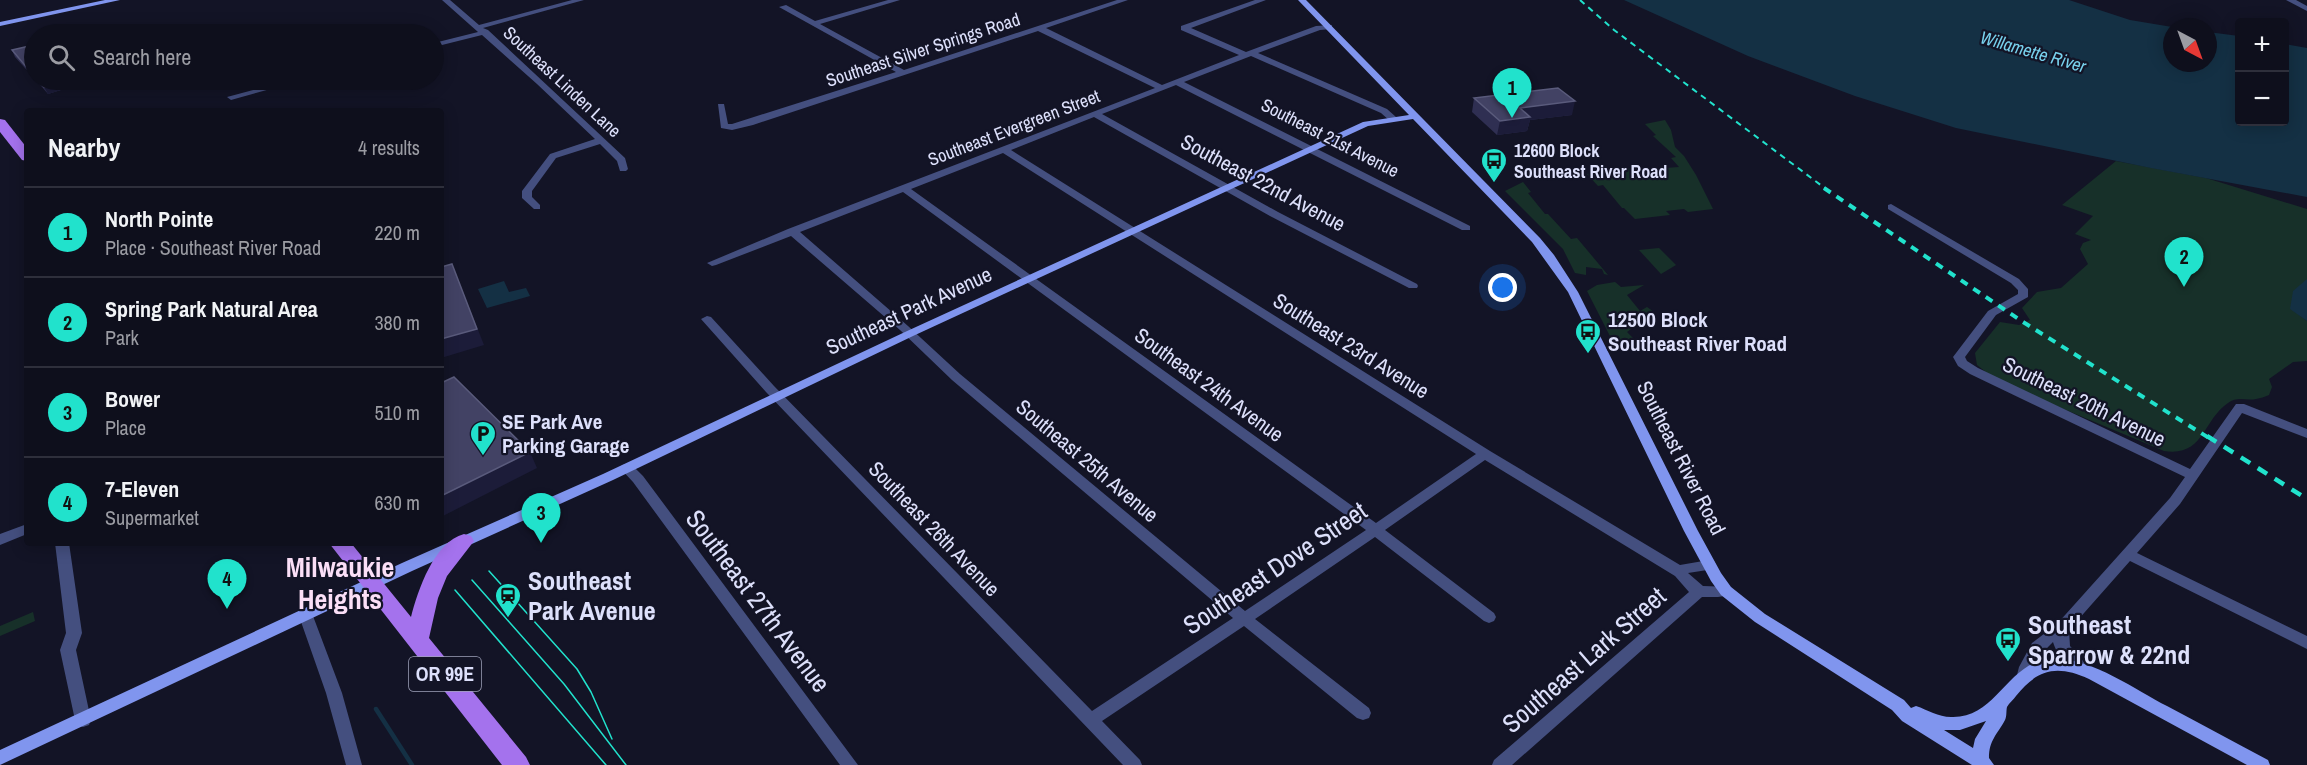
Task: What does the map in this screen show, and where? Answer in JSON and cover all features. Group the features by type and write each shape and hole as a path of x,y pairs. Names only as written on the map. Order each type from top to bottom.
{"main road":[{"path":"0,123 24,153"},
{"path":"417,639 432,581 442,562 464,541"},
{"name":"OR 99E","path":"341,546 517,765"}],"street":[{"path":"0,24 116,0"},
{"name":"Southeast Linden Lane","path":"446,0 540,82 599,141 622,160 623,169"},
{"path":"444,42 580,0"},
{"path":"813,24 896,0"},
{"name":"Southeast Silver Springs Road","path":"721,106 723,124 732,127 1124,0"},
{"path":"1262,0 1184,28 1384,111 1393,119"},
{"name":"Southeast River Road","path":"1302,0 1536,240 1558,268 1576,297 1709,565 1726,591 1760,618 1898,705 1908,716 1981,764"},
{"path":"2290,0 2307,9"},
{"path":"783,7 904,73"},
{"name":"Southeast Evergreen Street","path":"712,263 1249,54 1319,28 1329,27"},
{"path":"1039,28 1162,88"},
{"name":"Southeast 21st Avenue","path":"1177,82 1466,228"},
{"path":"231,97 259,90"},
{"name":"Southeast 22nd Avenue","path":"1095,114 1228,189 1413,286"},
{"name":"Southeast Park Avenue","path":"0,758 464,541 627,468 909,334 1366,124 1416,116"},
{"path":"537,207 527,198 527,191 553,156 599,141"},
{"name":"Southeast 23rd Avenue","path":"1003,150 1485,454 1680,572 1698,592"},
{"name":"Southeast 24th Avenue","path":"904,188 1376,530 1386,540 1489,617"},
{"name":"Southeast 20th Avenue","path":"1891,207 2015,281 2023,289 2024,295 1992,313 1959,357 1962,363 1974,371 2191,475"},
{"name":"Southeast 25th Avenue","path":"792,231 956,376 1244,618 1363,713"},
{"name":"Southeast 26th Avenue","path":"707,319 777,396 1134,765"},
{"path":"2025,675 2027,663 2043,639 2062,628 2175,501 2240,407 2307,434"},
{"name":"Southeast Dove Street","path":"1090,721 1244,618 1260,610 1485,454"},
{"name":"Southeast 27th Avenue","path":"627,468 638,479 850,765"},
{"path":"0,540 24,531"},
{"path":"62,546 74,633 68,650 83,720"},
{"path":"2128,555 2307,643"},
{"path":"1680,572 1686,568 1709,565"},
{"path":"1698,592 1726,591"},
{"name":"Southeast Lark Street","path":"1500,765 1698,592"},
{"path":"306,616 334,693 354,765"},
{"path":"2062,628 2059,640 2061,646 2082,669 2262,765"},
{"path":"1898,705 1937,722 1959,724 1974,721 2000,704 2032,670 2053,665 2082,669"},
{"path":"1981,764 1981,744 1998,717 2000,704"}],"green space":[{"path":"1665,120 1671,130 1675,147 1684,156 1696,175 1713,209 1688,212 1684,209 1666,211 1670,215 1635,219 1622,208 1603,185 1598,186 1587,174 1591,173 1589,171 1679,167 1671,158 1676,157 1653,136 1656,135 1645,124"},
{"path":"2116,161 2206,178 2307,209 2307,295 2294,311 2307,321 2307,361 2293,362 2269,379 2272,387 2269,395 2228,403 2219,410 2201,436 2187,449 2164,451 1997,381 1977,365 1975,353 2000,322 2019,325 2030,320 2022,308 2037,292 2061,288 2088,264 2080,249 2083,243 2091,240 2075,234 2093,216 2062,205"},
{"path":"1523,182 1531,192 1528,193 1545,214 1548,214 1571,239 1577,238 1608,275 1604,274 1602,269 1586,267 1586,275 1575,273 1563,249 1505,191"},
{"path":"1659,248 1676,265 1661,274 1639,250"},
{"path":"1615,282 1621,287 1644,285 1627,295 1640,311 1647,307 1654,312 1627,332 1633,338 1614,344 1587,291 1597,285"},
{"path":"33,612 35,621 0,636 0,626"}],"water":[{"name":"Willamette River","path":"1624,0 2069,0 2130,20 2163,26 2163,72 2217,72 2217,33 2235,35 2235,126 2289,126 2289,45 2307,48 2307,197 1956,128 1855,96 1748,56"},
{"path":"2307,279 2307,321 2290,309 2293,291"},
{"path":"504,281 509,292 526,288 530,296 487,308 478,289"}],"building":[{"path":"24,47 24,64 12,50"},
{"path":"1558,88 1575,101 1520,108 1530,117 1500,121 1474,98"},
{"path":"452,264 477,329 444,338 444,266"},
{"name":"SE Park Ave Parking Garage","path":"454,377 530,452 444,495 444,382"}],"waterway":[{"path":"376,709 412,765"}],"tram line":[{"path":"489,571 577,669 591,692 612,739"},
{"path":"472,580 564,684 626,765"},
{"path":"455,590 606,765"}],"railway":[{"path":"1580,0 1614,30 1826,189"},
{"path":"1824,188 2023,322 2209,438"},
{"path":"2207,436 2307,499"}],"place":[{"name":"North Pointe","path":"1512,118"},
{"name":"12600 Block Southeast River Road","path":"1494,184"},
{"name":"Spring Park Natural Area","path":"2184,287"},
{"name":"12500 Block Southeast River Road","path":"1588,355"},
{"name":"SE Park Ave Parking Garage","path":"483,457"},
{"name":"Bower","path":"541,543"},
{"name":"7-Eleven","path":"227,609"},
{"name":"Southeast Park Avenue","path":"508,619"},
{"name":"Southeast Sparrow & 22nd","path":"2008,663"}],"district":[{"name":"Milwaukie Heights","path":"340,583"}]}
